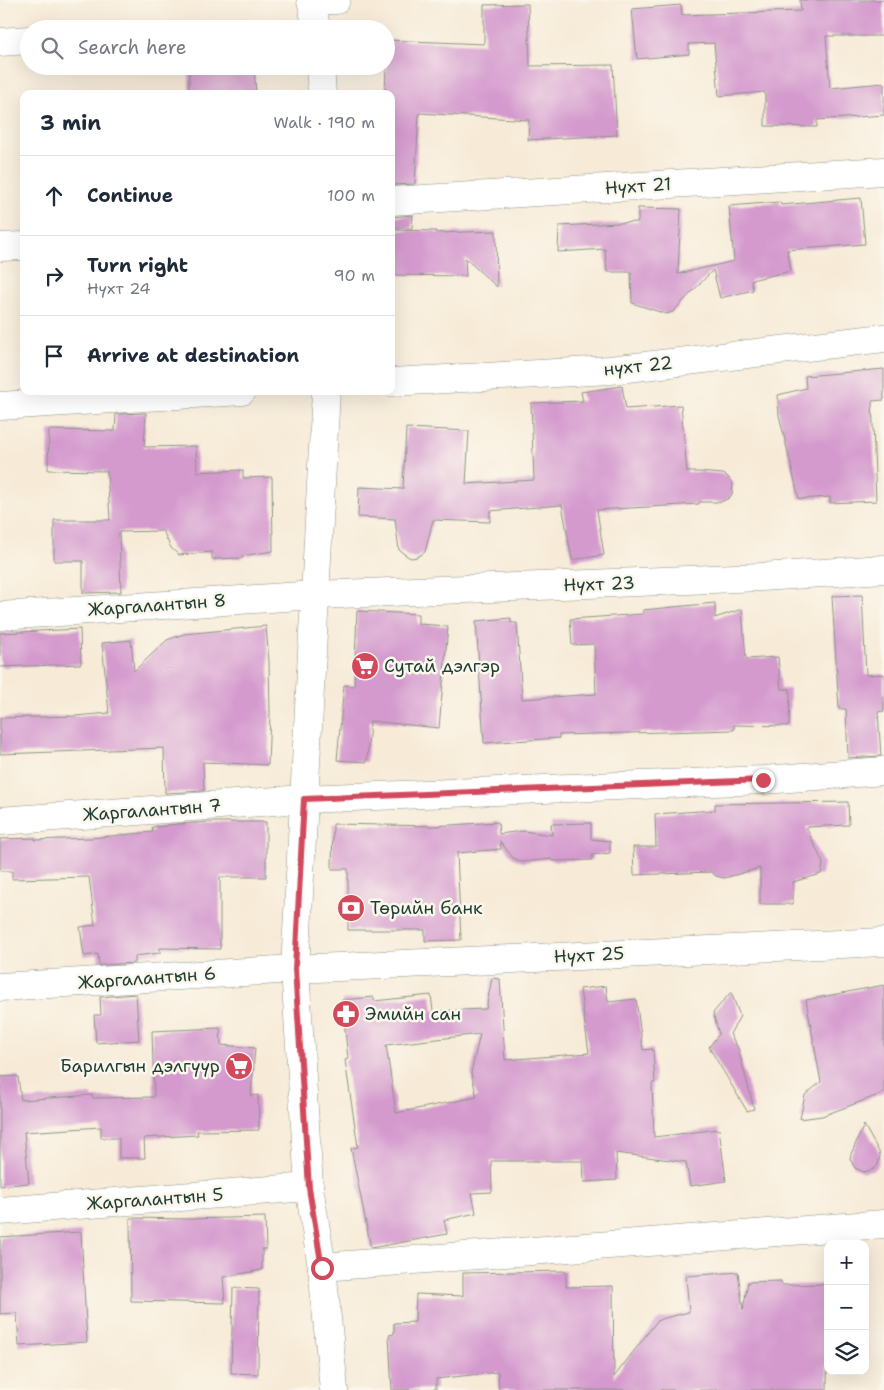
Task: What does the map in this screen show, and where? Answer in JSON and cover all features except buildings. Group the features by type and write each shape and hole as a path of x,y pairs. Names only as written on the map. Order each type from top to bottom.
{"street":[{"path":"317,20 320,0"},
{"path":"0,42 20,41"},
{"path":"321,75 322,90"},
{"name":"Нүхт 21","path":"395,201 884,171"},
{"path":"0,247 20,246"},
{"name":"нүхт 22","path":"395,382 610,370 884,338"},
{"path":"0,406 177,395"},
{"path":"326,395 295,969 309,1188 322,1268 334,1390"},
{"name":"Нүхт 23","path":"315,595 761,577 884,569"},
{"name":"Жаргалантын 8","path":"0,616 315,595"},
{"name":"Жаргалантын 7","path":"0,821 304,799 763,780 884,771"},
{"name":"Нүхт 25","path":"295,969 884,942"},
{"name":"Жаргалантын 6","path":"0,987 295,969"},
{"name":"Жаргалантын 5","path":"0,1211 309,1188"},
{"path":"322,1268 884,1224"}],"place":[{"name":"Сутай дэлгэр","path":"365,666"},
{"name":"Төрийн банк","path":"351,908"},
{"name":"Эмийн сан","path":"346,1014"},
{"name":"Барилгын дэлгүүр","path":"239,1066"}],"route":[{"path":"322,1268 309,1188 295,969 304,799 763,780"}]}
